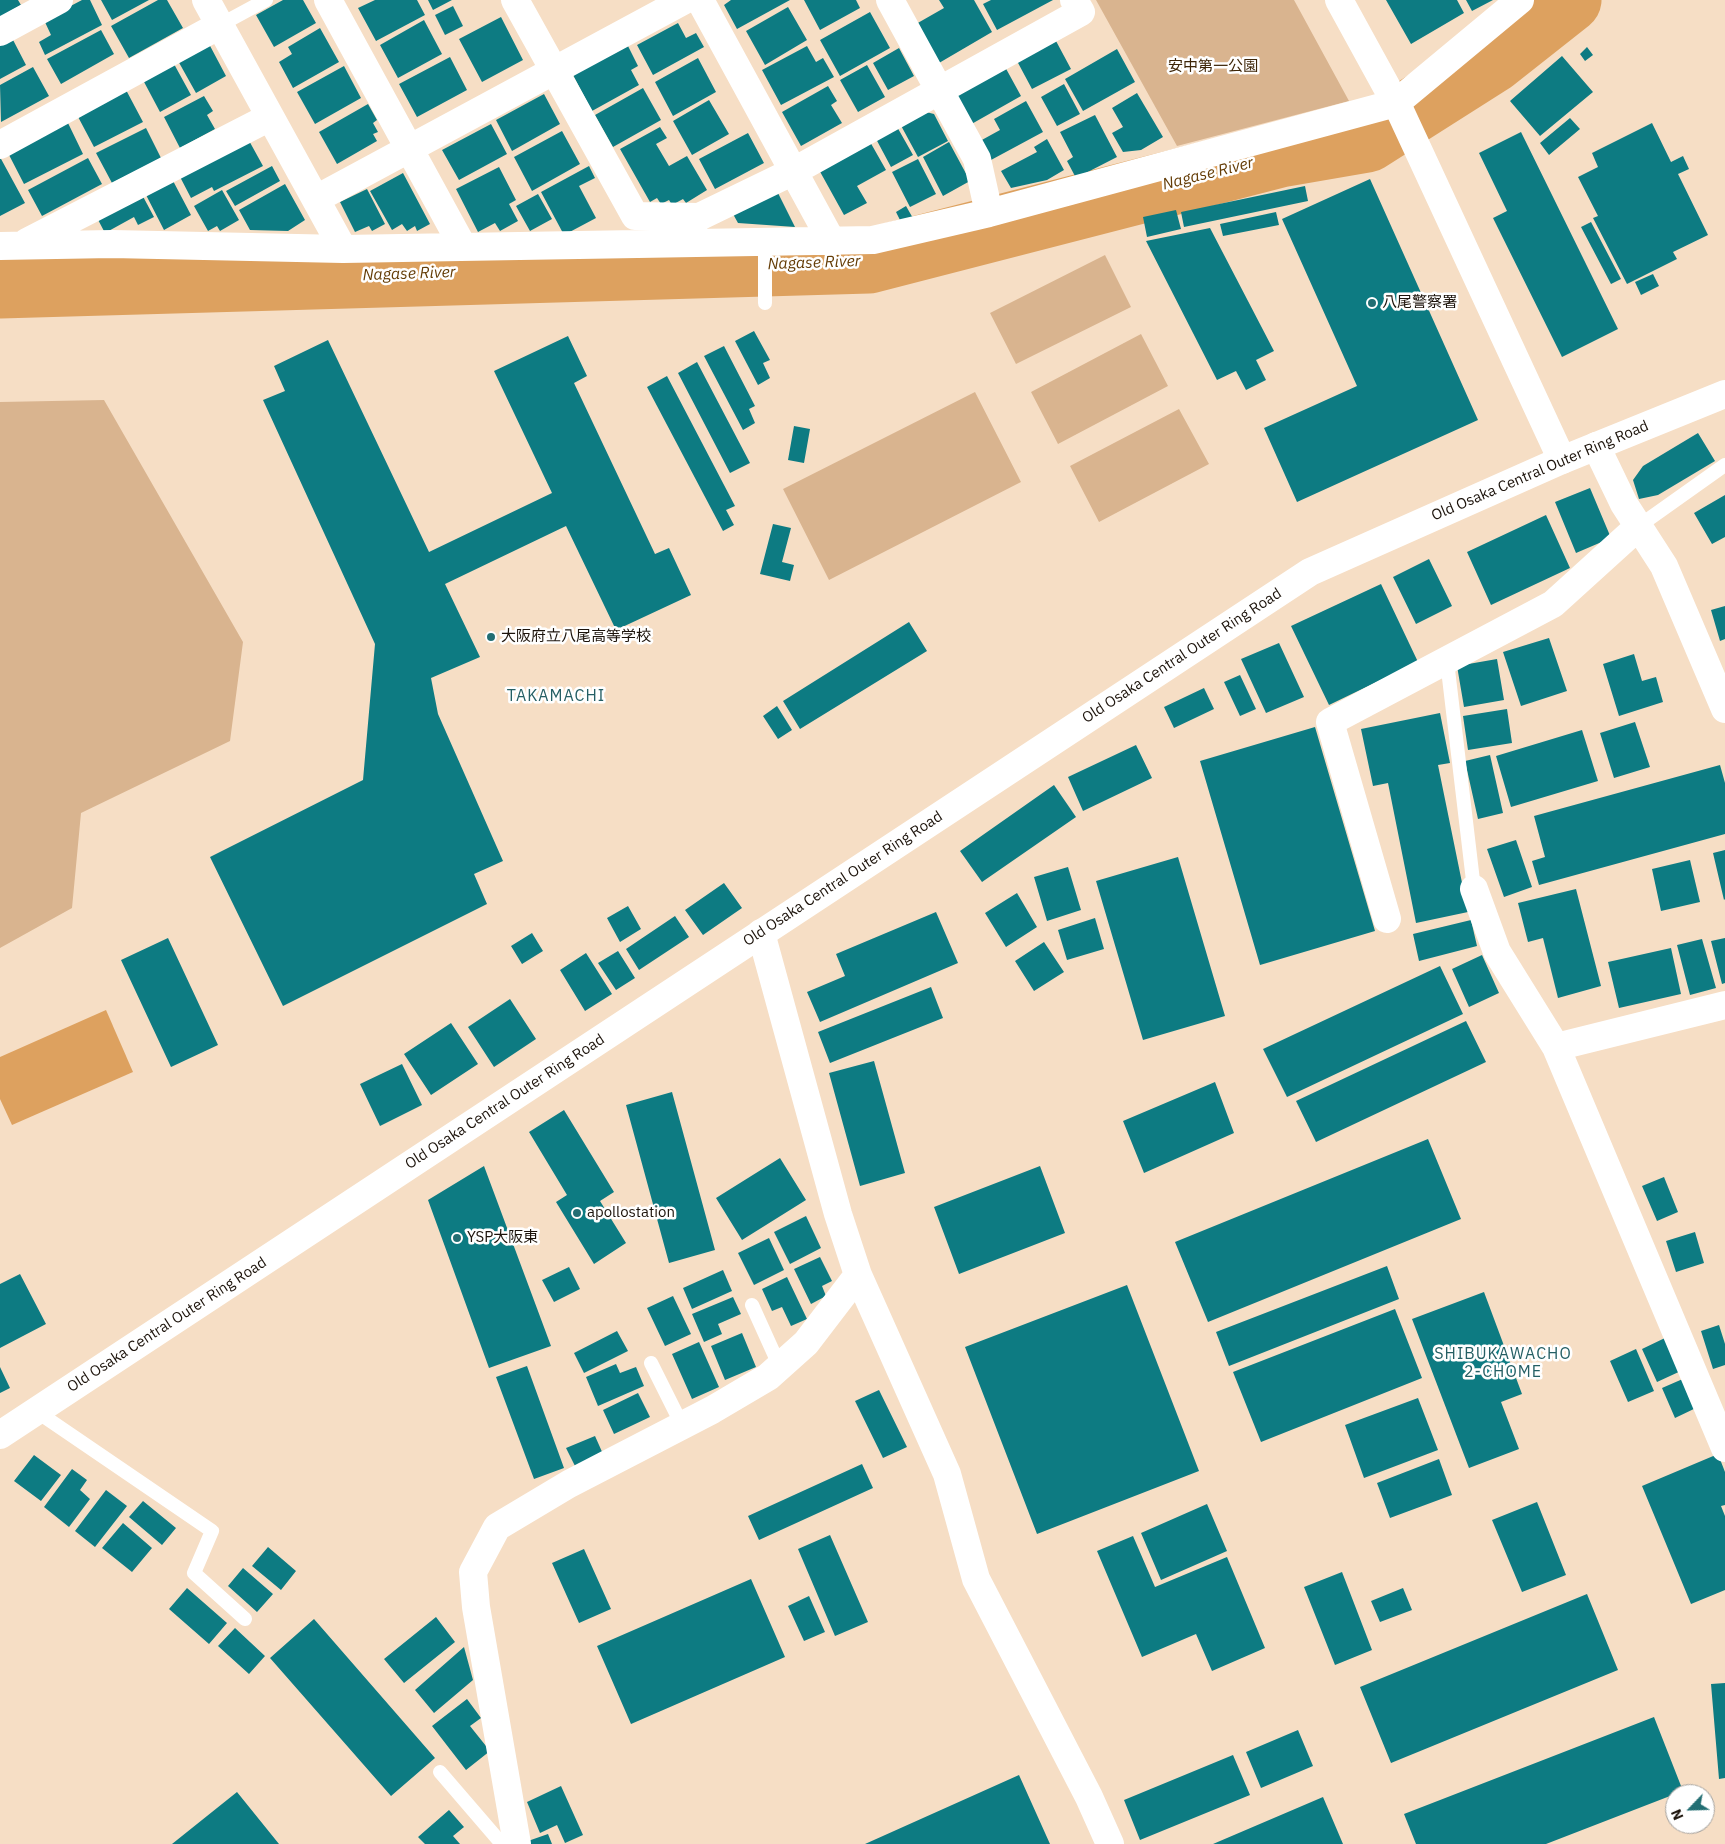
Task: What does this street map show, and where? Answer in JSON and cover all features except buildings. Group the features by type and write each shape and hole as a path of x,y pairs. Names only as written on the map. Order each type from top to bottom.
{"street":[{"path":"0,32 59,0"},
{"path":"206,0 343,249"},
{"path":"328,0 462,247"},
{"path":"515,0 635,216 699,217 794,171 1081,12 1074,0"},
{"path":"316,199 685,0"},
{"path":"700,0 832,242"},
{"path":"890,0 976,159 988,213"},
{"path":"1339,0 1399,108 1562,460"},
{"path":"11,246 112,244 343,249 765,245 873,240 988,213 1399,108 1520,0"},
{"path":"0,145 220,25"},
{"path":"11,246 270,117"},
{"name":"Old Osaka Central Outer Ring Road","path":"0,1435 1310,572 1562,460 1725,394"},
{"path":"1596,446 1624,504 1664,566 1725,709"},
{"path":"1387,919 1330,722 1553,604 1639,526"},
{"path":"1474,889 1497,952 1556,1047 1725,1448"},
{"path":"762,933 836,1204 858,1275 947,1474 976,1579 1089,1797 1110,1844"},
{"path":"1556,1047 1725,1005"},
{"path":"517,1844 476,1607 473,1572 497,1527 569,1484 682,1425 768,1377 806,1343 858,1275"}],"lane":[{"path":"220,25 266,0"},
{"path":"765,245 765,303"},
{"path":"1639,526 1725,465"},
{"path":"1447,661 1474,889"},
{"path":"752,1305 780,1367"},
{"path":"650,1363 682,1425"},
{"path":"36,1411 212,1531 194,1573 246,1619"},
{"path":"440,1772 502,1844"}],"green space":[{"name":"安中第一公園","path":"1096,0 1294,0 1349,101 1177,146"},
{"path":"1105,255 1131,307 1016,364 990,313"},
{"path":"1141,334 1168,386 1058,444 1031,392"},
{"path":"975,392 1021,482 829,580 783,489"},
{"path":"104,400 243,642 230,741 81,813 72,908 0,948 0,402"},
{"path":"1179,409 1209,464 1099,522 1070,466"}],"shaded area":[{"path":"106,1010 133,1072 12,1125 0,1099 0,1057"}],"waterway":[{"name":"Nagase River","path":"0,286 869,261 1280,155 1367,140 1493,60 1569,0"}],"place":[{"name":"八尾警察署","path":"1372,303"},
{"name":"大阪府立八尾高等学校","path":"491,637"},
{"name":"apollostation","path":"577,1213"},
{"name":"YSP大阪東","path":"457,1238"}],"district":[{"name":"TAKAMACHI","path":"556,696"},
{"name":"SHIBUKAWACHO 2-CHOME","path":"1503,1363"}]}
